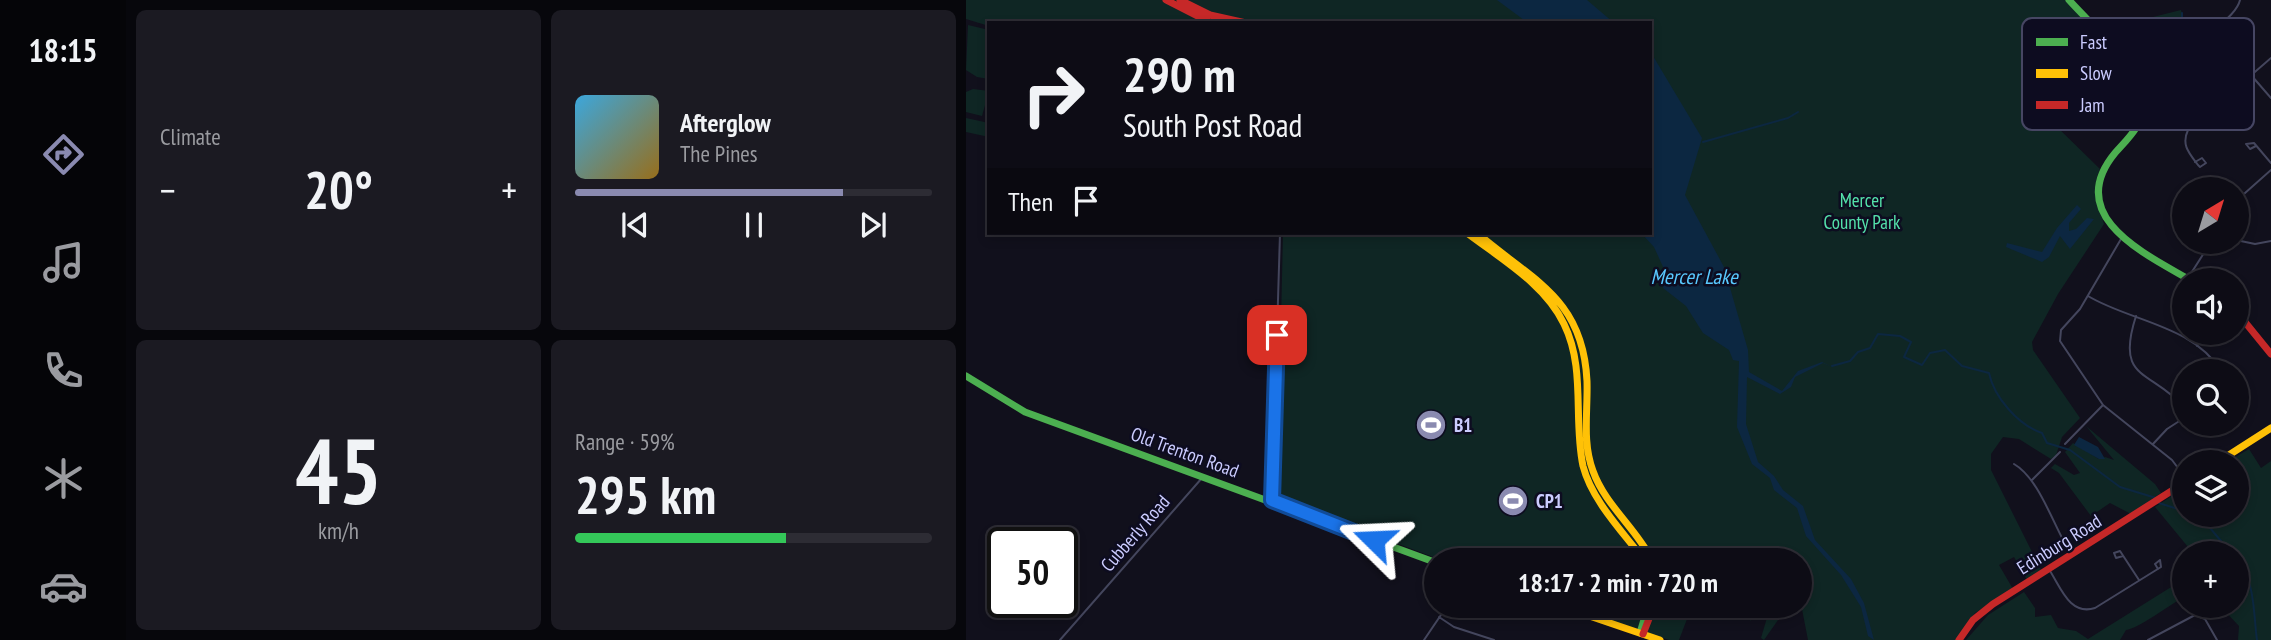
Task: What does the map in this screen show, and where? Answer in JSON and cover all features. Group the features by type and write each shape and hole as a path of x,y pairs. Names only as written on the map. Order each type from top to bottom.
{"street":[{"path":"1166,0 1207,21"},
{"path":"1180,0 1210,15 1236,21"},
{"path":"2069,0 2084,18"},
{"path":"2229,18 2240,0"},
{"path":"2254,72 2271,58"},
{"path":"2254,79 2271,99"},
{"path":"2135,130 2108,163 2099,186 2104,215 2122,238 2172,269"},
{"path":"2189,130 2186,133 2186,148 2195,162"},
{"path":"2256,146 2271,163"},
{"path":"2249,189 2271,170"},
{"path":"1272,500 1280,235"},
{"path":"1470,235 1547,287 1573,324 1587,374 1586,434 1591,467 1604,495 1642,548"},
{"path":"1479,235 1511,263"},
{"path":"2122,238 2088,296 2061,330 2059,338 2103,405 2172,460"},
{"path":"2249,243 2271,241"},
{"path":"2088,296 2113,311 2155,322 2212,359"},
{"path":"2136,316 2128,341 2133,364 2142,375 2172,398"},
{"path":"2249,327 2271,354"},
{"name":"Old Trenton Road","path":"966,376 1016,408 1424,558"},
{"path":"2065,444 2103,405"},
{"path":"2152,445 2172,426"},
{"path":"2237,450 2271,428"},
{"path":"2031,481 2060,452"},
{"path":"2014,464 2031,481 2072,555"},
{"name":"Cubberly Road","path":"1060,640 1204,476"},
{"name":"Edinburg Road","path":"1959,640 1979,614 2172,491"},
{"path":"1633,536 1638,548"},
{"path":"2123,556 2139,581"},
{"path":"2049,570 2069,602 2081,610 2095,608 2158,569"},
{"path":"2148,640 2194,615 2205,619 2217,640"},
{"path":"1424,640 1438,618"},
{"path":"1440,618 1454,627 1494,640"},
{"path":"1595,618 1657,639"},
{"path":"1642,634 1646,618"},
{"path":"1630,630 1645,624 1648,618"},
{"path":"1645,624 1657,639"}],"green space":[{"name":"Mercer County Park","path":"966,0 2069,0 2084,18 2022,18 2022,130 2060,130 2100,169 2096,190 2104,224 2058,294 2032,342 2033,350 2080,418 2062,437 2056,455 2051,459 2019,439 2003,437 1991,454 1991,470 2041,570 2027,580 2014,557 1999,565 2013,589 1975,613 1957,640 1808,640 1804,618 1812,618 1812,548 1424,548 1424,554 1277,498 1283,235 1652,235 1652,21 987,21 987,25 966,19"},
{"path":"2181,10 2183,18 2149,18"},
{"path":"968,25 987,30 987,79 977,77 966,70"},
{"path":"973,89 987,91 982,116 966,112 966,92"},
{"path":"966,118 987,123 987,137 966,132"},
{"path":"2086,426 2155,484 2161,493 2131,514 2110,503 2091,516 2059,473 2051,468 2055,464 2074,475 2080,473 2065,452 2073,443 2099,459 2105,457 2114,460"},
{"path":"2247,450 2261,468 2271,461 2271,640 2238,640 2239,626 2231,618 2249,618 2249,541 2183,541 2155,507 2172,496 2172,527 2249,527"},
{"path":"2172,586 2172,605 2126,630 2120,640 1966,640 1988,615 2024,592 2035,608 2035,617 2051,615 2058,628 2076,631 2088,639"},
{"path":"1604,618 1687,618 1679,640 1669,640"},
{"path":"1767,618 1779,618 1764,640 1761,638"}],"water":[{"path":"1497,0 1587,0 1612,21 1525,21"},
{"name":"Mercer Lake","path":"1652,54 1702,138 1685,195 1724,267 1748,350 1749,372 1782,391 1798,371 1822,362 1832,367 1823,363 1795,377 1791,387 1780,394 1747,377 1746,424 1758,462 1774,476 1783,490 1803,506 1815,540 1851,579 1864,603 1874,640 1868,636 1861,607 1841,575 1806,536 1797,508 1774,490 1770,478 1752,464 1737,427 1739,361 1733,360 1729,350 1703,333 1686,306 1663,288 1664,269 1654,247 1643,235 1652,235"},
{"path":"2077,205 2081,209 2069,223 2069,231 2076,229 2087,218 2094,219 2070,249 2060,236 2049,257 2042,262 2006,247 2007,243 2042,252 2057,228"},
{"path":"2079,437 2098,447 2105,459 2099,459 2074,445"}],"waterway":[{"path":"2182,13 2182,18"},
{"path":"1703,142 1788,118 1798,112"},
{"path":"1832,366 1850,361 1858,352 1870,348 1878,334 1900,336 1911,342 1904,357 1922,365 1930,353 1945,350 1962,366 1989,373 1996,391 2008,409 2024,424 2042,433 2047,443 2070,450 2120,487 2156,498"},
{"path":"2159,503 2172,507"},
{"path":"2209,527 2221,541"},
{"path":"2249,584 2257,640"}],"traffic: fast":[{"path":"2069,0 2086,18"},
{"path":"2134,130 2101,175 2098,196 2104,214 2116,230 2133,245 2172,270"},
{"path":"966,376 1025,412 1424,558"},
{"path":"1640,633 1644,618"}],"traffic: slow":[{"path":"1470,235 1534,284 1564,324 1575,359 1580,448 1587,479 1609,516 1634,548"},
{"path":"1480,235 1551,293 1576,329 1587,381 1587,438 1593,471 1605,495 1645,548"},
{"path":"2237,450 2271,428"},
{"path":"1595,618 1660,640"}],"traffic: jam":[{"path":"1166,0 1207,21"},
{"path":"1180,0 1210,15 1237,21"},
{"path":"2249,327 2271,354"},
{"path":"1959,640 1973,620 1993,604 2172,491"},
{"path":"1643,634 1649,618"}],"place":[{"name":"B1","path":"1431,425"},
{"name":"CP1","path":"1513,501"}],"route":[{"path":"1277,335 1272,500 1374,540"}]}
